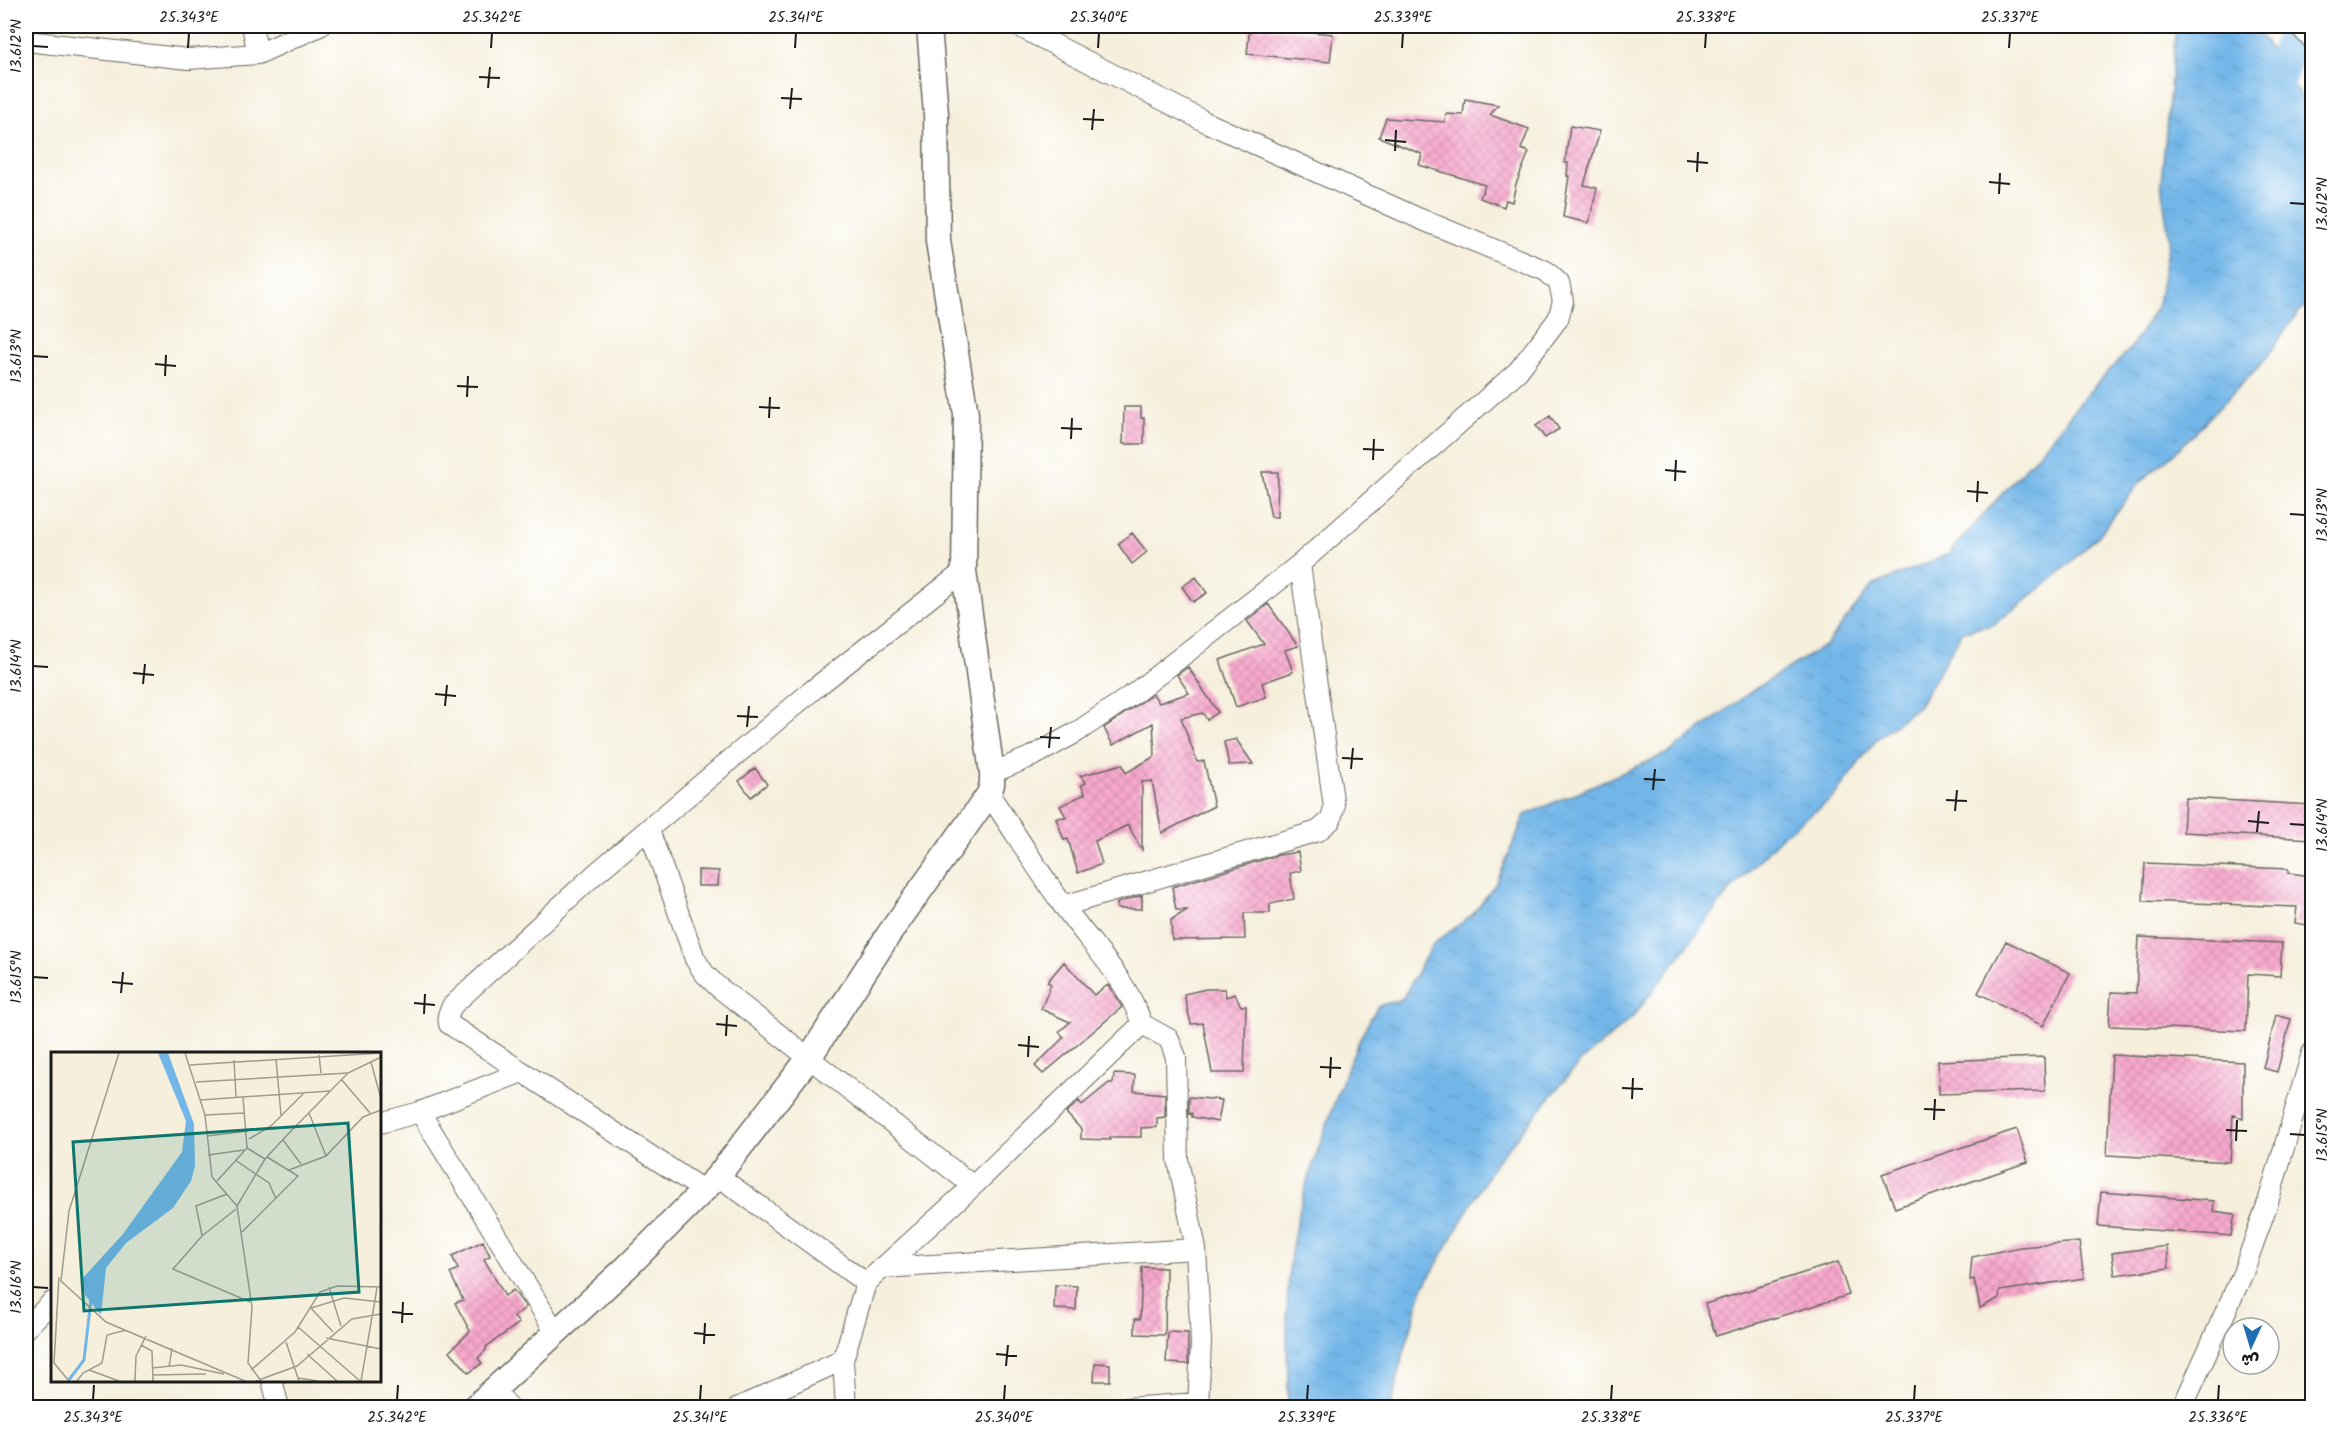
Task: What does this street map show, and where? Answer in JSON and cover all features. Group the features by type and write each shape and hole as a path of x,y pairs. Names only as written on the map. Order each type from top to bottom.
{"street":[{"path":"252,26 258,54"},
{"path":"26,41 188,59 258,54 320,26"},
{"path":"928,26 936,114 938,240 966,414 964,571 990,784 1063,906 1101,953 1134,1000 1142,1024 1169,1039 1176,1057 1178,1160 1196,1248 1201,1342 1198,1405 1125,1407"},
{"path":"474,1407 502,1399 555,1331 627,1267 710,1183 809,1058 990,784 1035,755 1077,732 1136,692 1300,564 1518,371 1558,319 1563,301 1559,283 1546,271 1418,218 1208,123 1018,26"},
{"path":"2300,26 2313,39"},
{"path":"1063,906 1318,831 1331,820 1334,807 1300,564"},
{"path":"866,1283 710,1183 522,1072 449,1024 448,1015 452,1006 594,875 814,689 964,571"},
{"path":"649,830 694,959 704,973 717,986 973,1186"},
{"path":"846,1407 843,1360 866,1283 973,1186 1142,1024"},
{"path":"2182,1407 2243,1273 2268,1202 2313,1053"},
{"path":"381,1123 420,1112 522,1072"},
{"path":"420,1112 555,1331"},
{"path":"882,1268 1196,1248"},
{"path":"26,1328 51,1303"},
{"path":"737,1407 843,1360"},
{"path":"273,1382 279,1407"}],"water":[{"path":"2176,26 2255,26 2312,115 2312,298 2294,318 2265,360 2179,449 2139,483 2099,535 2054,578 1993,625 1963,631 1919,705 1876,740 1832,799 1783,835 1727,894 1632,1018 1580,1062 1495,1163 1422,1290 1391,1407 1288,1407 1288,1286 1298,1216 1311,1169 1343,1078 1362,1034 1378,1006 1402,999 1432,945 1473,914 1497,882 1525,815 1670,752 1753,690 1826,645 1872,586 1948,554 2046,445 2086,395 2130,349 2158,304 2169,238 2161,183"}],"building":[{"path":"1250,26 1333,34 1330,62 1247,54"},
{"path":"1465,99 1498,105 1490,115 1529,129 1521,149 1529,152 1516,184 1512,202 1506,200 1504,207 1480,198 1485,185 1419,165 1422,154 1379,137 1386,118 1445,122 1446,114 1463,115"},
{"path":"1570,126 1600,131 1584,185 1597,188 1589,223 1563,217 1569,176 1567,176 1568,163 1565,163"},
{"path":"1124,407 1141,407 1141,418 1144,418 1144,444 1123,444"},
{"path":"1550,416 1559,429 1545,438 1536,426"},
{"path":"1262,472 1278,472 1277,517 1271,517"},
{"path":"1132,533 1147,552 1132,564 1118,544"},
{"path":"1196,577 1207,593 1193,602 1182,587"},
{"path":"1268,604 1298,646 1285,650 1293,672 1262,683 1266,697 1236,707 1220,660 1264,644 1247,621"},
{"path":"1188,667 1218,712 1207,720 1203,713 1181,718 1197,762 1204,761 1214,806 1162,833 1152,781 1142,782 1142,850 1128,825 1095,841 1102,864 1078,873 1068,839 1064,840 1056,818 1066,817 1060,806 1085,794 1081,785 1086,783 1080,776 1122,764 1126,773 1155,756 1153,723 1113,745 1104,728 1153,694 1159,703 1189,693 1177,675"},
{"path":"1236,739 1253,764 1229,765 1224,742"},
{"path":"755,768 767,784 751,797 739,781"},
{"path":"2185,798 2313,805 2313,839 2183,832"},
{"path":"1298,852 1301,871 1290,873 1294,899 1270,904 1270,913 1244,913 1245,939 1172,940 1171,920 1187,910 1176,910 1172,887 1279,855"},
{"path":"2145,863 2288,869 2288,873 2313,876 2313,926 2295,923 2297,907 2143,901"},
{"path":"698,870 719,871 718,886 698,886"},
{"path":"1142,895 1142,909 1117,909 1117,903"},
{"path":"2139,937 2282,943 2280,976 2248,974 2246,1031 2109,1026 2111,992 2136,993"},
{"path":"2006,941 2070,973 2043,1026 1978,993"},
{"path":"1064,962 1094,995 1108,985 1122,1007 1043,1074 1035,1066 1064,1037 1059,1032 1070,1022 1041,1009 1051,984 1047,982"},
{"path":"1206,989 1225,989 1226,997 1235,994 1241,1006 1246,1006 1244,1073 1212,1073 1203,1023 1191,1024 1184,994"},
{"path":"2276,1015 2291,1019 2277,1072 2263,1068"},
{"path":"2112,1055 2243,1062 2243,1118 2233,1115 2230,1162 2107,1155"},
{"path":"2044,1057 2045,1091 1939,1094 1938,1061"},
{"path":"1114,1074 1135,1075 1134,1091 1165,1094 1165,1117 1157,1118 1157,1127 1141,1128 1141,1137 1110,1137 1110,1140 1081,1139 1081,1129 1066,1113 1079,1101 1082,1105 1109,1083 1113,1083"},
{"path":"1189,1097 1222,1100 1218,1122 1192,1117 1192,1113 1189,1114"},
{"path":"2017,1129 2028,1162 1895,1208 1882,1174"},
{"path":"2101,1192 2214,1201 2213,1211 2235,1214 2231,1236 2098,1226"},
{"path":"483,1241 490,1256 484,1259 505,1296 513,1290 526,1307 514,1317 519,1323 486,1347 478,1358 482,1363 469,1373 450,1351 470,1331 455,1303 463,1300 450,1273 458,1269 452,1256"},
{"path":"2079,1242 2084,1278 2000,1291 1999,1298 1980,1308 1974,1279 1970,1280 1972,1257 2020,1247"},
{"path":"2167,1246 2169,1268 2115,1275 2112,1253"},
{"path":"1838,1262 1849,1295 1716,1336 1705,1304"},
{"path":"1142,1267 1166,1268 1165,1335 1135,1334 1135,1319 1140,1319"},
{"path":"1055,1285 1077,1286 1076,1310 1054,1309"},
{"path":"1168,1332 1188,1333 1188,1364 1166,1363"},
{"path":"1095,1363 1110,1364 1110,1381 1094,1381"}],"waterway":[{"path":"2268,113 2296,26"}]}
